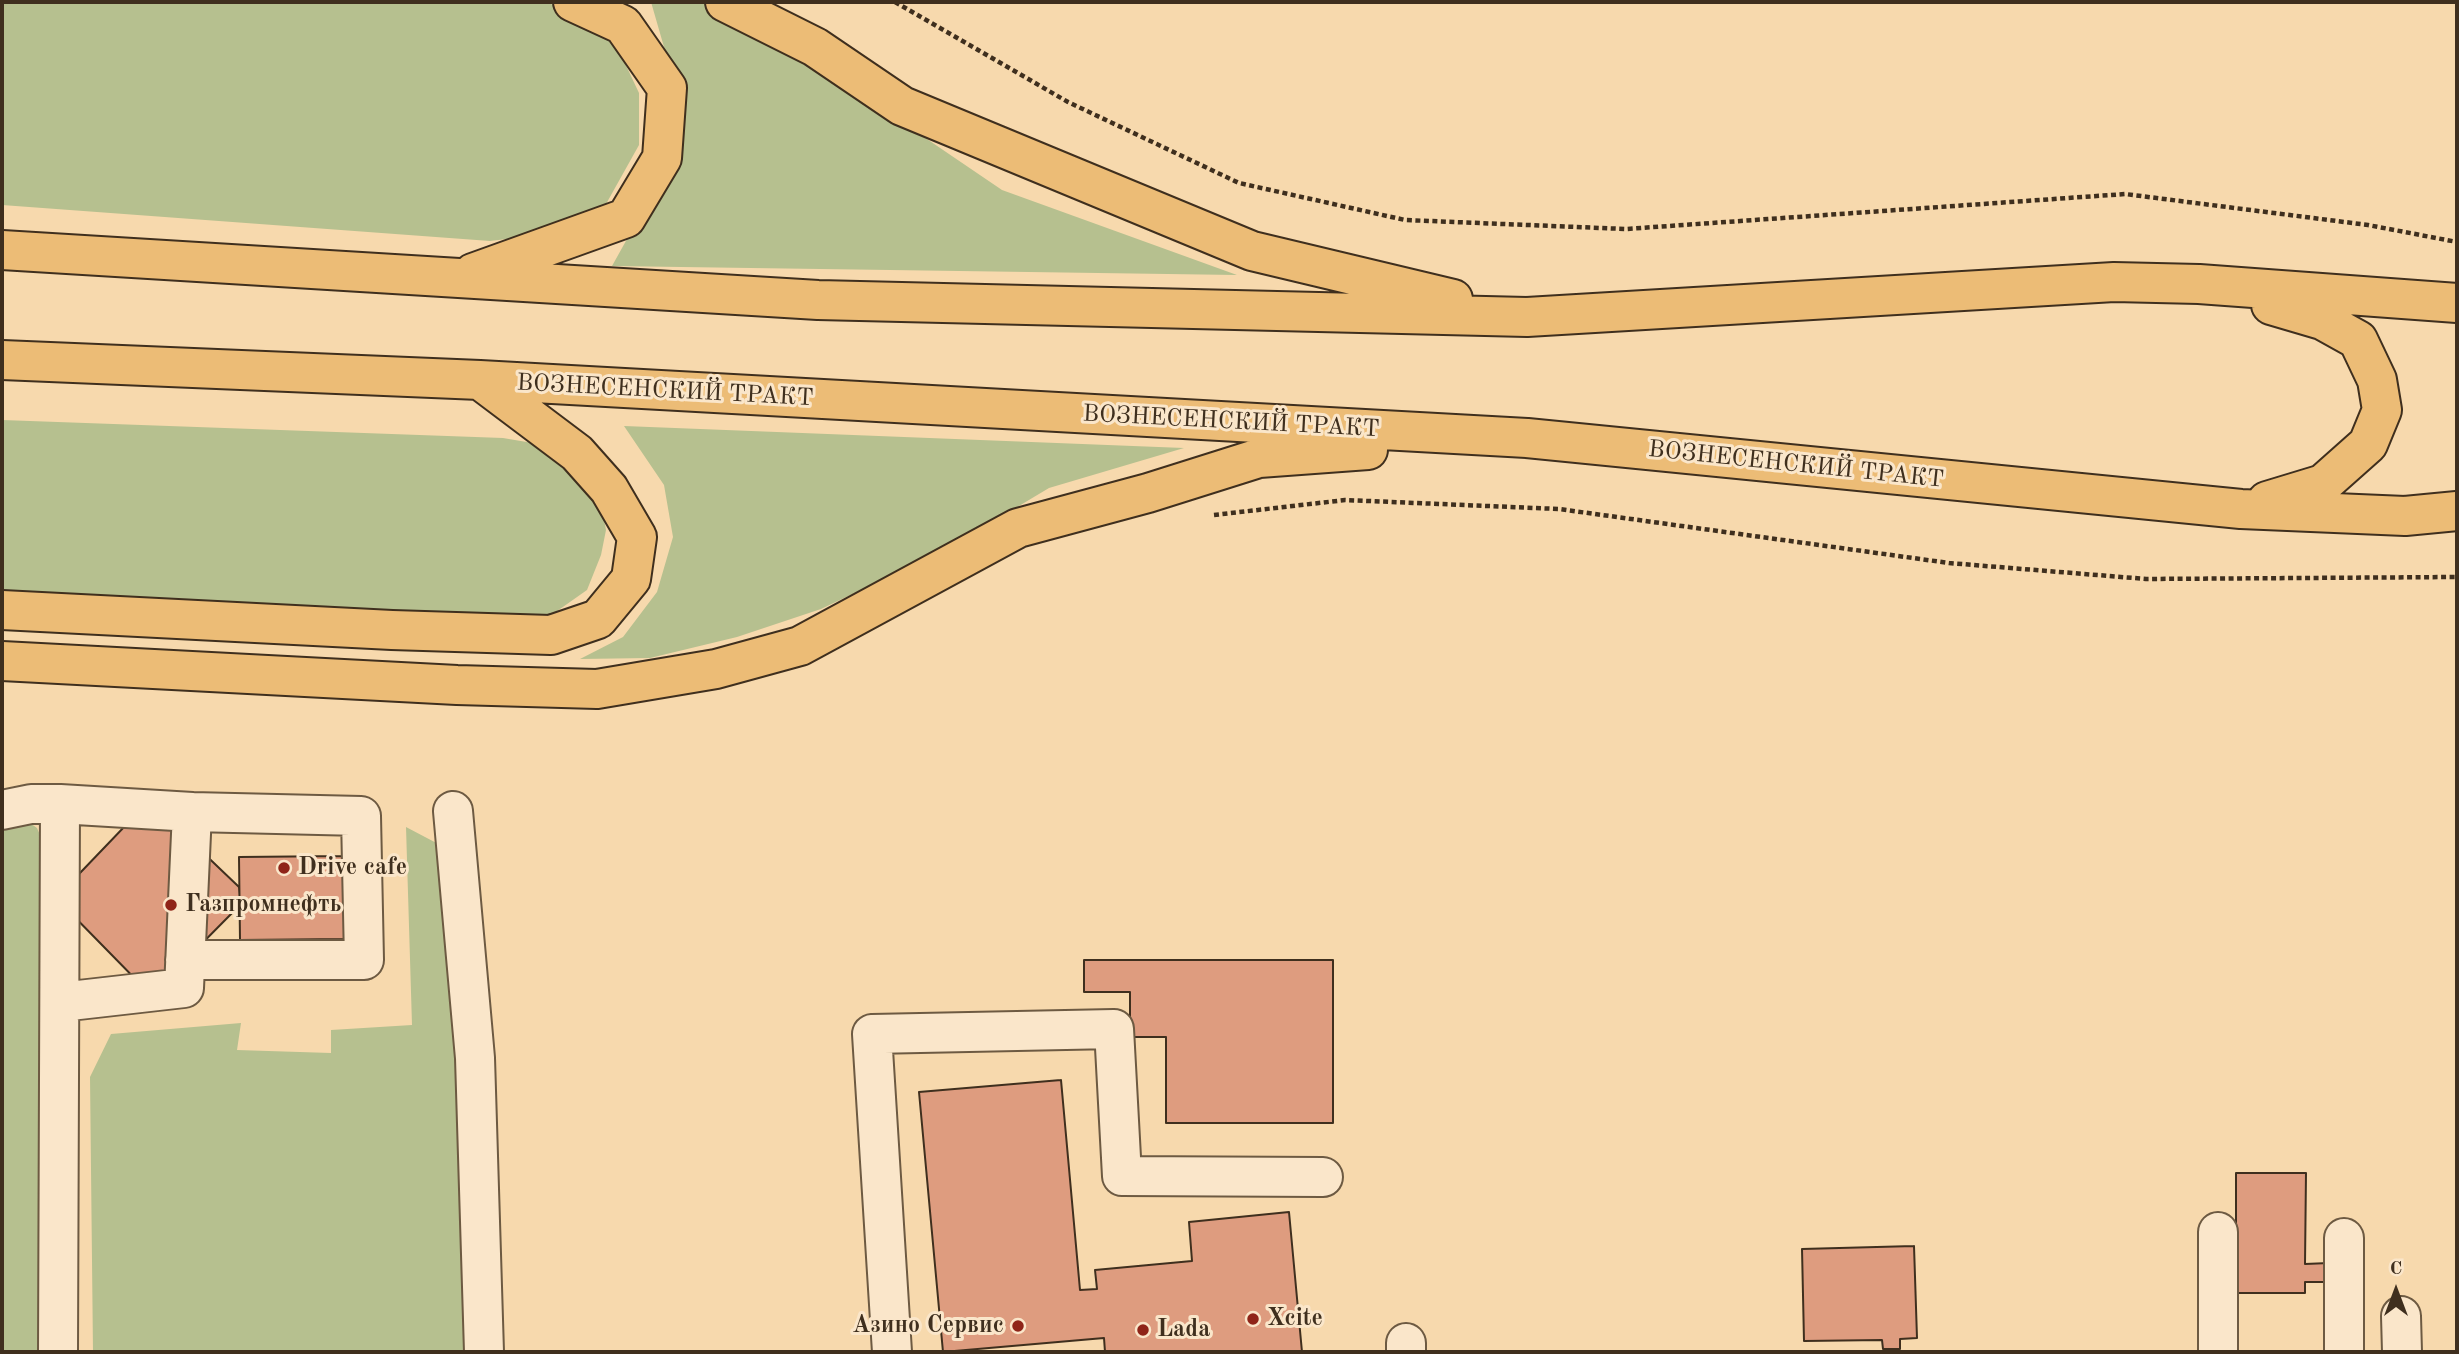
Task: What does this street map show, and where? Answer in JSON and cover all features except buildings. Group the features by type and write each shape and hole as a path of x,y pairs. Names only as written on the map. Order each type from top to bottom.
{"main road":[{"path":"457,278 626,218 662,159 667,88 623,25 573,2"},
{"path":"725,2 815,47 902,106 1252,251 1527,317"},
{"path":"2,250 818,300 1527,317 2114,282 2199,284 2457,303"},
{"path":"2199,284 2322,320 2358,340 2377,380 2382,410 2368,444 2323,484 2241,509"},
{"name":"ВОЗНЕСЕНСКИЙ ТРАКТ","path":"2,359 480,380 1527,438 2241,509 2405,516 2457,512"},
{"path":"2,610 392,631 551,635 597,619 631,579 637,537 609,489 577,453 480,380"},
{"path":"2,661 457,685 597,688 716,669 800,646 1018,528 1148,493 1259,458 1527,438"}],"lane":[{"path":"2,810 31,804 60,804 192,812 360,816 364,960 185,960"},
{"path":"58,1352 60,804"},
{"path":"453,811 480,939 475,1058 484,1352"},
{"path":"61,1002 184,988 192,812"},
{"path":"892,1352 872,1034 1114,1029 1122,1177 1323,1177"},
{"path":"2218,1232 2218,1352"},
{"path":"2344,1238 2344,1352"}],"path":[{"path":"895,2 1069,102 1239,183 1405,220 1626,229 2125,194 2368,225 2457,242"},
{"path":"1206,516 1345,500 1559,509 1949,563 2146,579 2457,577"}],"green space":[{"path":"2,2 545,2 577,13 614,40 639,93 639,145 601,213 548,234 490,241 2,205"},
{"path":"651,2 702,2 784,42 1002,190 1237,275 612,266 661,178 677,92"},
{"path":"2,420 503,438 556,447 598,488 606,530 601,555 587,590 550,616 510,621 2,593"},
{"path":"624,426 1184,448 1049,488 947,549 821,609 737,637 650,658 580,659 623,637 657,592 673,537 664,485"},
{"path":"2,812 19,815 37,828 48,854 40,1352 2,1352"},
{"path":"406,827 444,847 468,1129 469,1352 93,1352 90,1077 111,1034 241,1023 237,1050 331,1053 331,1030 412,1025"}],"place":[{"name":"Drive cafe","path":"284,868"},
{"name":"Газпромнефть","path":"171,905"},
{"name":"Xcite","path":"1253,1319"},
{"name":"Азино Сервис","path":"1018,1326"},
{"name":"Lada","path":"1143,1330"}]}
